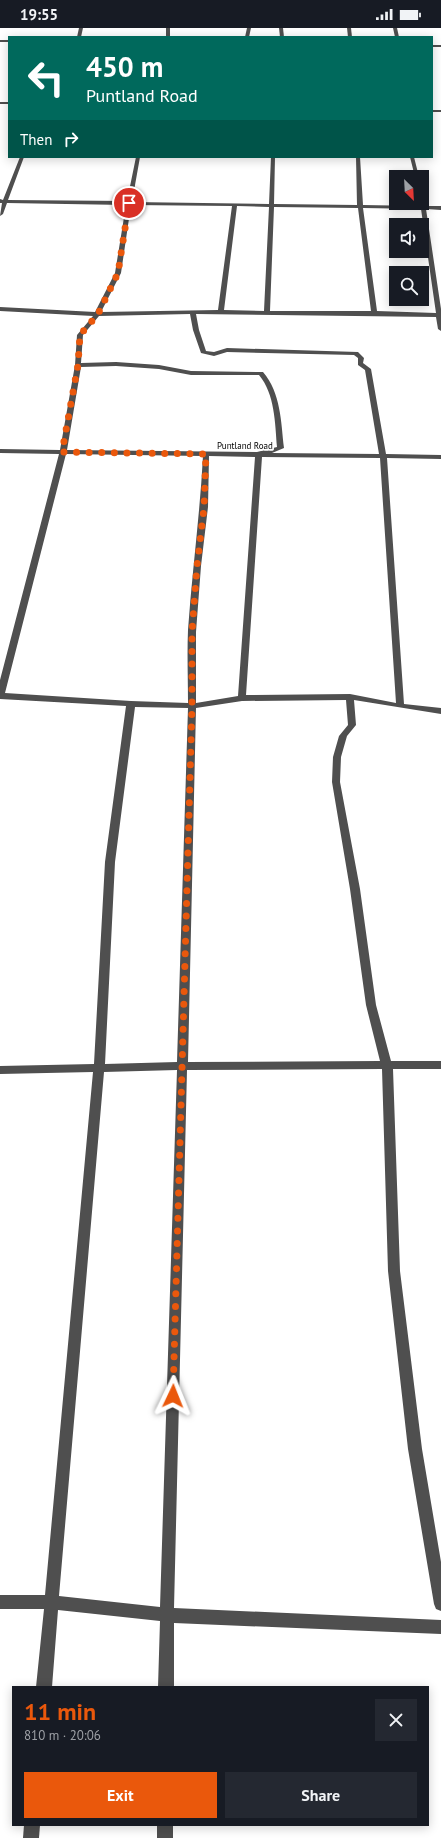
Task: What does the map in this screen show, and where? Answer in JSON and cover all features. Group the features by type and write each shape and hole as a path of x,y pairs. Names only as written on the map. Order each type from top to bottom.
{"street":[{"path":"0,214 2,201 22,158"},
{"path":"138,158 118,273 98,314 80,335 78,365 62,452 0,696 192,706 242,698 350,697 400,706 441,711"},
{"path":"267,312 273,158"},
{"path":"358,158 360,206 374,313"},
{"path":"412,158 415,170"},
{"path":"2,201 389,207"},
{"path":"221,312 235,205"},
{"path":"429,208 441,208"},
{"path":"424,210 441,329"},
{"path":"0,309 98,314 267,312 440,315"},
{"path":"193,312 196,330 203,352 214,354 227,350 242,350 356,353 361,358 360,364 368,369 383,456 400,706"},
{"path":"78,365 116,364 159,367 191,373 261,373 264,376 273,396 281,448 259,454 242,698"},
{"name":"Puntland Road","path":"0,451 441,457"},
{"path":"166,1686 192,706 192,632 197,566 204,508 206,454"},
{"path":"350,697 352,725 343,736 337,757 336,782 355,889 371,1005 387,1066 394,1271 415,1450 441,1604"},
{"path":"44,1686 99,1068 110,862 131,704"},
{"path":"0,1070 183,1066 441,1065"},
{"path":"0,1602 52,1602 167,1615 441,1627"},
{"path":"31,1838 32,1826"},
{"path":"165,1826 165,1838"}],"route":[{"path":"129,203 118,273 98,314 80,335 78,365 67,435 62,452 206,454 204,508 197,566 192,632 192,706 173,1396"}]}
